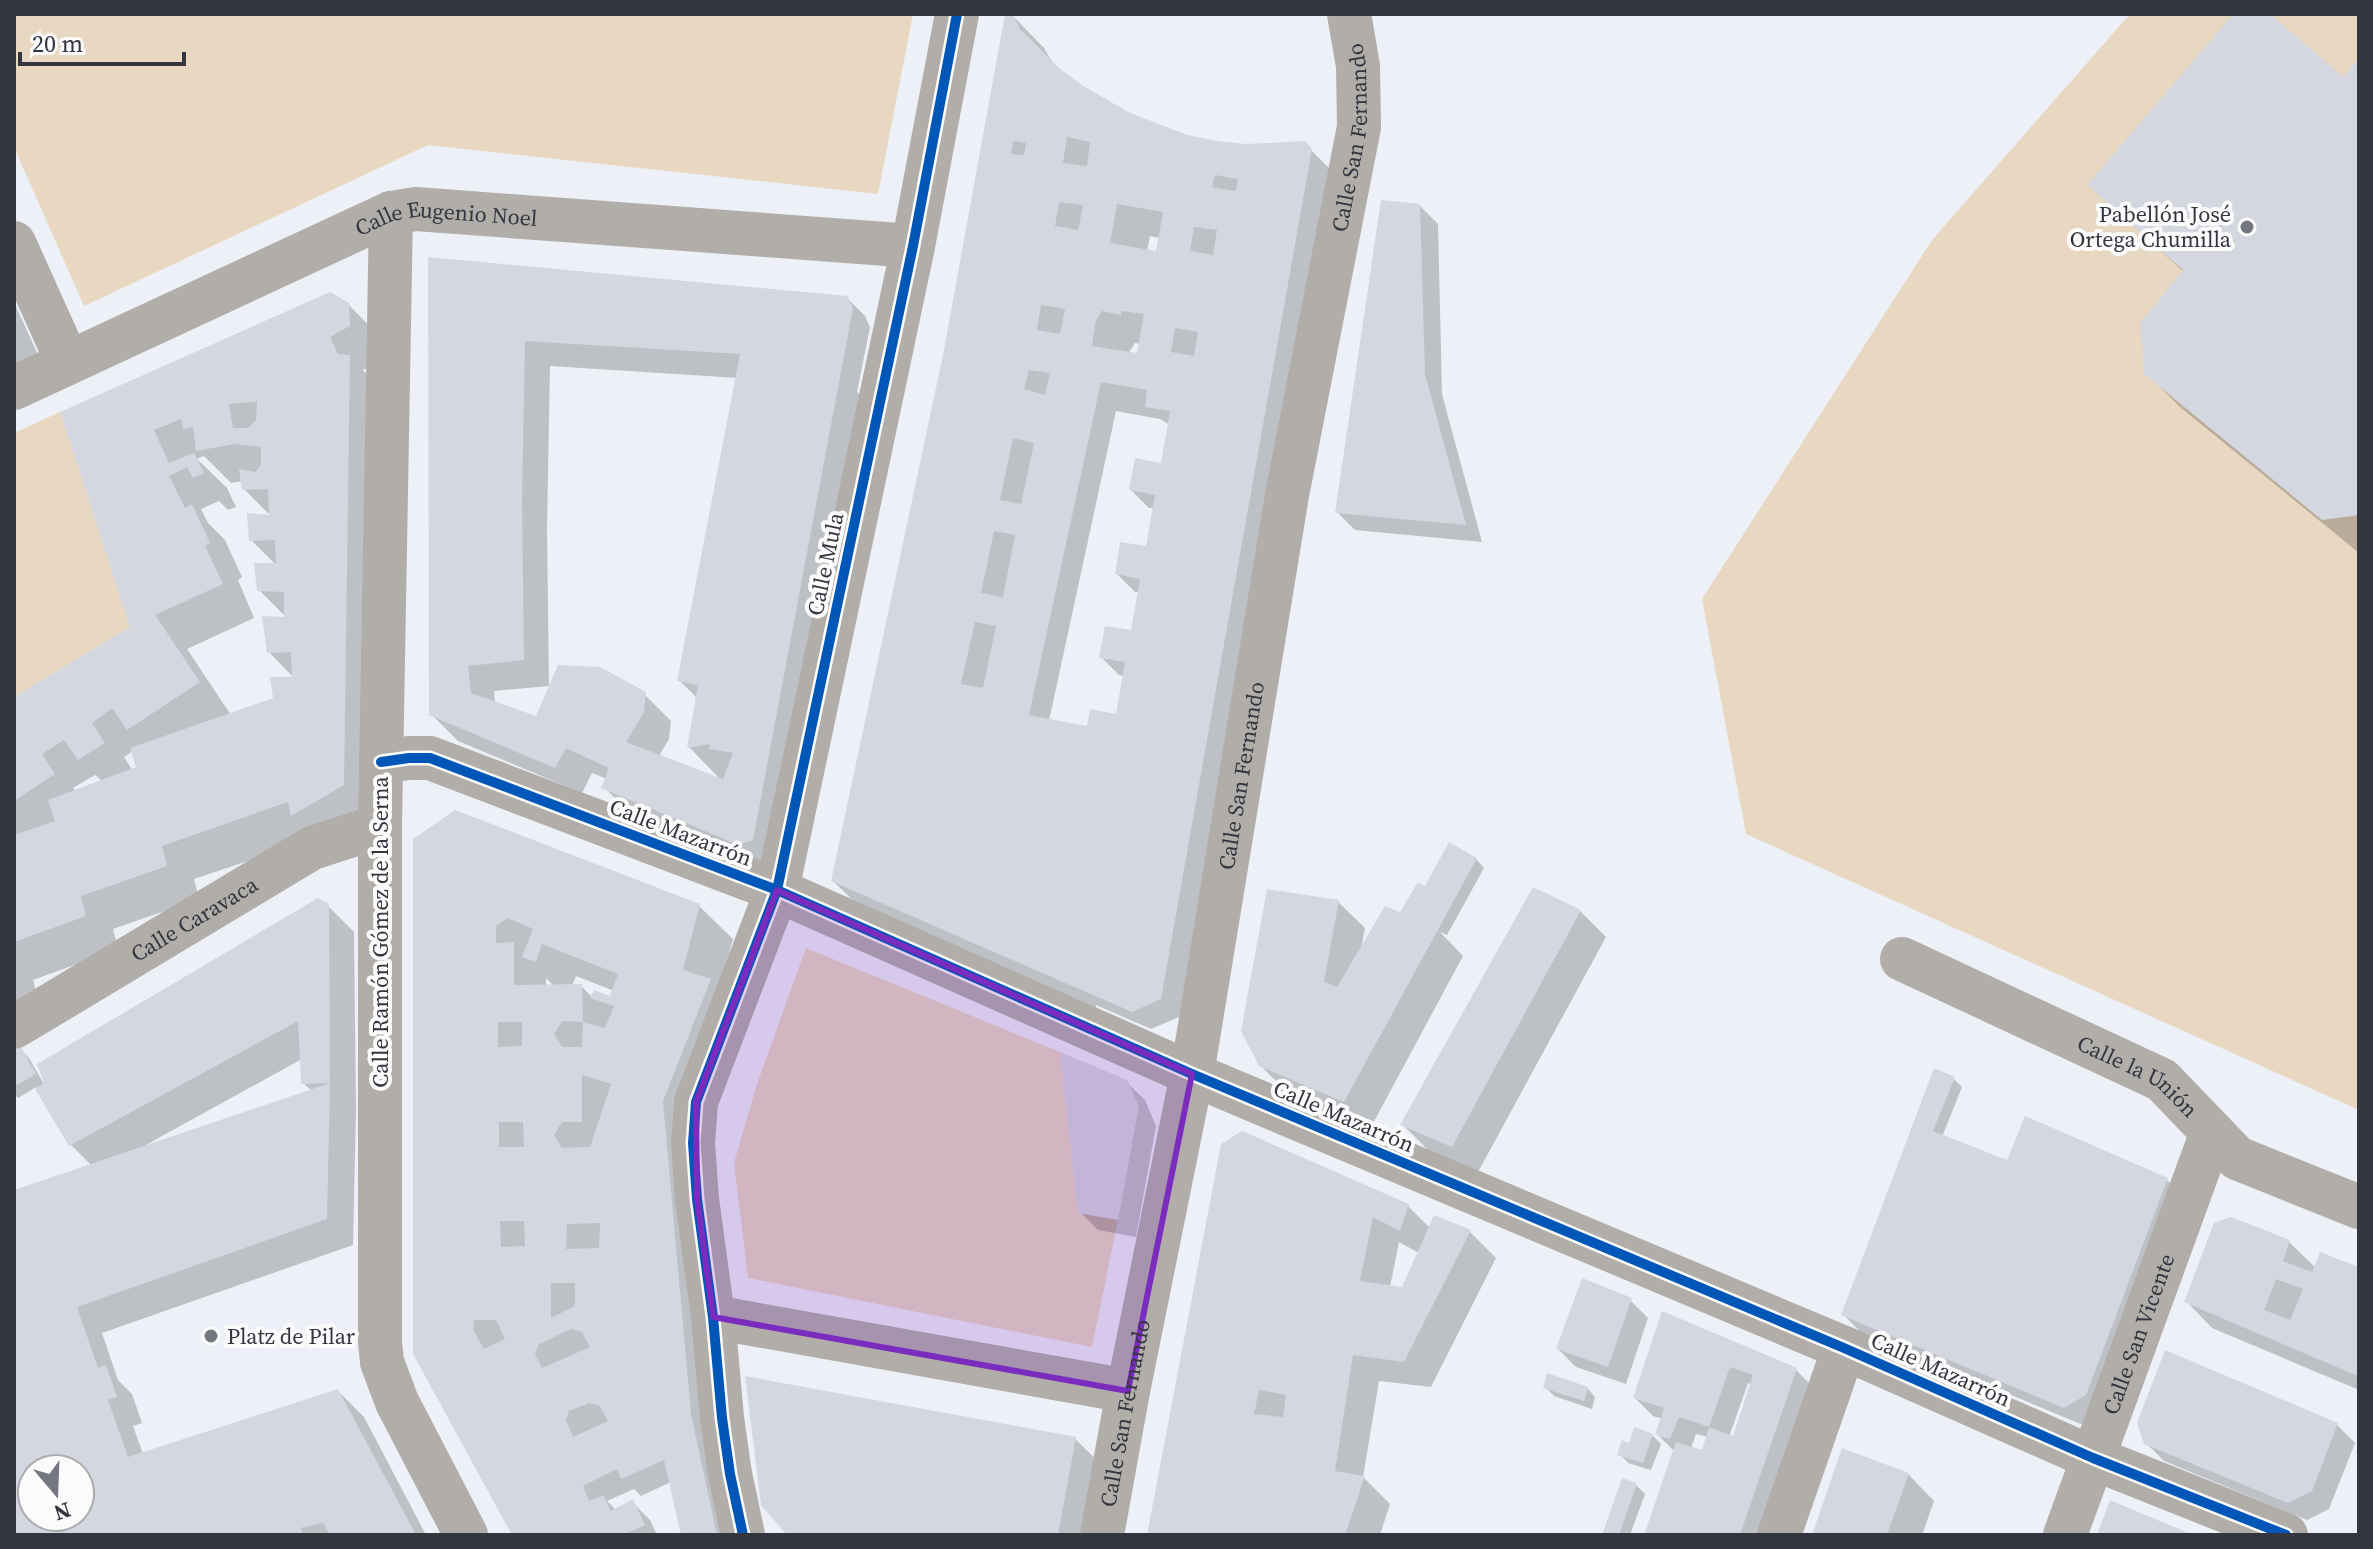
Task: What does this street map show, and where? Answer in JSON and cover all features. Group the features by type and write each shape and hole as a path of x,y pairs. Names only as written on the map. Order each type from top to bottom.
{"street":[{"name":"Calle Mula","path":"743,1535 722,1418 696,1185 693,1143 696,1102 777,890 913,246 957,14"},
{"name":"Calle San Fernando","path":"1102,1535 1192,1074 1287,495 1359,127 1358,66 1349,14"},
{"name":"Calle Eugenio Noel","path":"14,388 391,213 416,209 913,246"},
{"name":"Calle Ramón Gómez de la Serna","path":"391,213 380,826 380,1342 382,1362 397,1402 466,1535"},
{"path":"14,243 68,363"},
{"name":"Calle Mazarrón","path":"381,762 430,758 777,890 1192,1074 1844,1348 2093,1458 2286,1535"},
{"name":"Calle Caravaca","path":"14,1027 312,848 380,826"},
{"name":"Calle la Unión","path":"1902,959 2162,1080 2237,1158 2359,1207"},
{"name":"Calle San Vicente","path":"2065,1535 2212,1132"},
{"path":"713,1317 1128,1391"},
{"path":"1779,1535 1844,1348"}],"highlighted area":[{"path":"777,890 1192,1074 1128,1391 713,1317 697,1199 696,1102"}],"shaded area":[{"path":"14,14 913,14 878,194 428,145 84,306 14,147"},
{"path":"2130,14 2359,14 2359,1110 1746,834 1702,599 1932,240"},
{"path":"60,412 130,627 14,697 14,433"},
{"path":"806,948 1060,1052 1078,1212 1118,1220 1092,1347 748,1278 734,1163 757,1084"}],"building":[{"path":"1005,14 1013,14 1020,29 1059,68 1128,112 1187,135 1246,144 1305,141 1312,149 1161,999 1132,1012 831,881 943,355","holes":["1067,137 1090,142 1087,166 1063,163","1013,141 1026,143 1024,155 1011,154","1215,175 1238,179 1236,191 1212,187","1059,202 1083,205 1078,230 1055,226","1117,204 1163,212 1156,251 1110,243","1194,227 1217,230 1213,255 1190,251","1041,305 1065,309 1060,334 1037,330","1102,311 1121,315 1121,311 1144,314 1137,353 1092,346 1096,320","1175,328 1198,332 1194,356 1171,352","1029,370 1050,373 1045,395 1024,389","1101,382 1147,390 1145,407 1170,411 1161,463 1135,458 1129,490 1155,495 1146,546 1120,542 1115,574 1140,579 1131,630 1105,626 1099,658 1125,662 1116,714 1090,709 1087,726 1029,715","1013,438 1034,443 1021,504 1000,500","994,531 1015,535 1003,597 981,593","975,622 996,626 983,688 961,684"]},
{"name":"Pabellón José Ortega Chumilla","path":"2233,14 2270,14 2343,77 2359,58 2359,515 2322,520 2144,374 2140,323 2183,270 2087,185"},
{"path":"1381,200 1420,204 1425,374 1466,525 1335,513"},
{"path":"428,257 847,296 853,308 753,840 739,845 601,788 609,768 566,748 555,768 429,715","holes":["525,341 740,354 677,681 698,685 687,748 710,744 709,749 733,753 723,779 626,742 644,712 646,692 600,667 558,665 536,716 471,693 468,666 524,660 522,502"]},
{"path":"330,292 349,303 350,326 330,337 338,354 350,355 344,785 291,816 288,802 162,846 167,866 81,896 86,916 14,942 14,835 55,821 48,800 136,767 130,748 273,698 270,677 292,677 291,652 267,653 262,616 284,617 284,592 257,591 254,563 276,563 275,540 249,541 247,513 269,515 268,489 242,490 239,469 256,472 261,464 261,447 235,444 196,451 193,427 183,429 181,419 154,430 169,463 194,453 204,473 193,478 187,467 169,476 185,508 192,504 210,543 205,546 223,584 155,615 200,682 127,730 112,708 92,723 105,743 78,760 64,740 42,754 55,774 14,801 14,697 130,627 60,412","holes":["257,402 256,420 248,428 233,428 229,404"]},
{"path":"455,810 700,904 683,970 711,979 663,1101 691,1414 717,1535 681,1535 664,1460 621,1479 617,1469 583,1486 589,1501 603,1495 611,1511 633,1499 645,1525 623,1535 512,1535 413,1354 413,839","holes":["508,918 533,929 522,957 536,962 542,944 618,974 610,996 594,990 590,998 614,1006 605,1028 583,1022 582,984 514,985 514,942 496,943 496,926","562,1021 583,1022 582,1047 562,1047 554,1034","498,1022 522,1022 522,1046 498,1047","582,1075 611,1084 590,1147 562,1148 554,1135 562,1122 582,1122","499,1122 523,1122 524,1147 499,1147","500,1221 524,1221 525,1246 501,1247","600,1223 599,1248 566,1249 567,1224","551,1283 575,1283 575,1306 551,1318","474,1320 496,1320 505,1339 484,1349 473,1330","571,1329 582,1332 590,1347 542,1368 535,1354 539,1344","589,1403 600,1406 608,1421 573,1437 566,1420 569,1411"]},
{"path":"1449,842 1477,858 1344,1102 1259,1066 1241,1031 1267,889 1339,900 1324,982 1337,987 1385,906 1400,912 1418,882 1425,886"},
{"path":"1533,887 1581,910 1452,1147 1400,1125"},
{"path":"318,898 329,904 330,1083 301,1084 298,1021 69,1146 35,1089 44,1083 37,1064"},
{"path":"21,1047 36,1074 14,1087 14,1051"},
{"path":"1060,1052 1127,1080 1139,1106 1118,1220 1078,1213"},
{"path":"1934,1068 1955,1077 1933,1131 2007,1160 2025,1116 2168,1178 2086,1395 2064,1408 1841,1315"},
{"path":"330,1083 327,1219 77,1307 98,1368 106,1365 117,1397 108,1400 128,1457 338,1389 416,1535 330,1535 323,1523 300,1528 304,1535 14,1535 14,1190"},
{"path":"1242,1131 1409,1204 1400,1231 1373,1217 1360,1281 1402,1287 1434,1215 1471,1230 1404,1362 1353,1355 1335,1471 1365,1476 1345,1535 1147,1535 1221,1144","holes":["1259,1390 1286,1395 1283,1417 1254,1414"]},
{"path":"2231,1217 2290,1240 2283,1261 2312,1272 2320,1252 2359,1267 2358,1376 2184,1302 2214,1223","holes":["2276,1279 2303,1289 2290,1320 2264,1310"]},
{"path":"1582,1278 1632,1298 1608,1367 1556,1349"},
{"path":"1662,1311 1797,1368 1740,1535 1644,1535 1676,1442 1702,1450 1709,1427 1679,1417 1670,1439 1655,1435 1664,1408 1633,1398","holes":["1730,1367 1753,1375 1733,1436 1709,1427"]},
{"path":"2165,1350 2338,1423 2312,1491 2288,1503 2144,1444 2137,1423"},
{"path":"1547,1373 1588,1387 1584,1401 1543,1388"},
{"path":"745,1376 1076,1437 1058,1535 787,1535 761,1505"},
{"path":"1634,1427 1653,1434 1643,1463 1617,1455 1622,1440 1629,1443"},
{"path":"1842,1448 1909,1473 1887,1535 1812,1535"},
{"path":"1622,1478 1637,1483 1619,1535 1602,1535"},
{"path":"2110,1500 2193,1535 2097,1535"}],"cycle path":[{"path":"743,1535 722,1418 713,1317 697,1199 693,1143 696,1102 777,890 913,246 957,14"},
{"path":"381,762 430,758 777,890 1192,1074 1844,1348 2093,1458 2286,1535"}],"place":[{"name":"Pabellón José Ortega Chumilla","path":"2247,227"},
{"name":"Platz de Pilar","path":"211,1336"}]}
